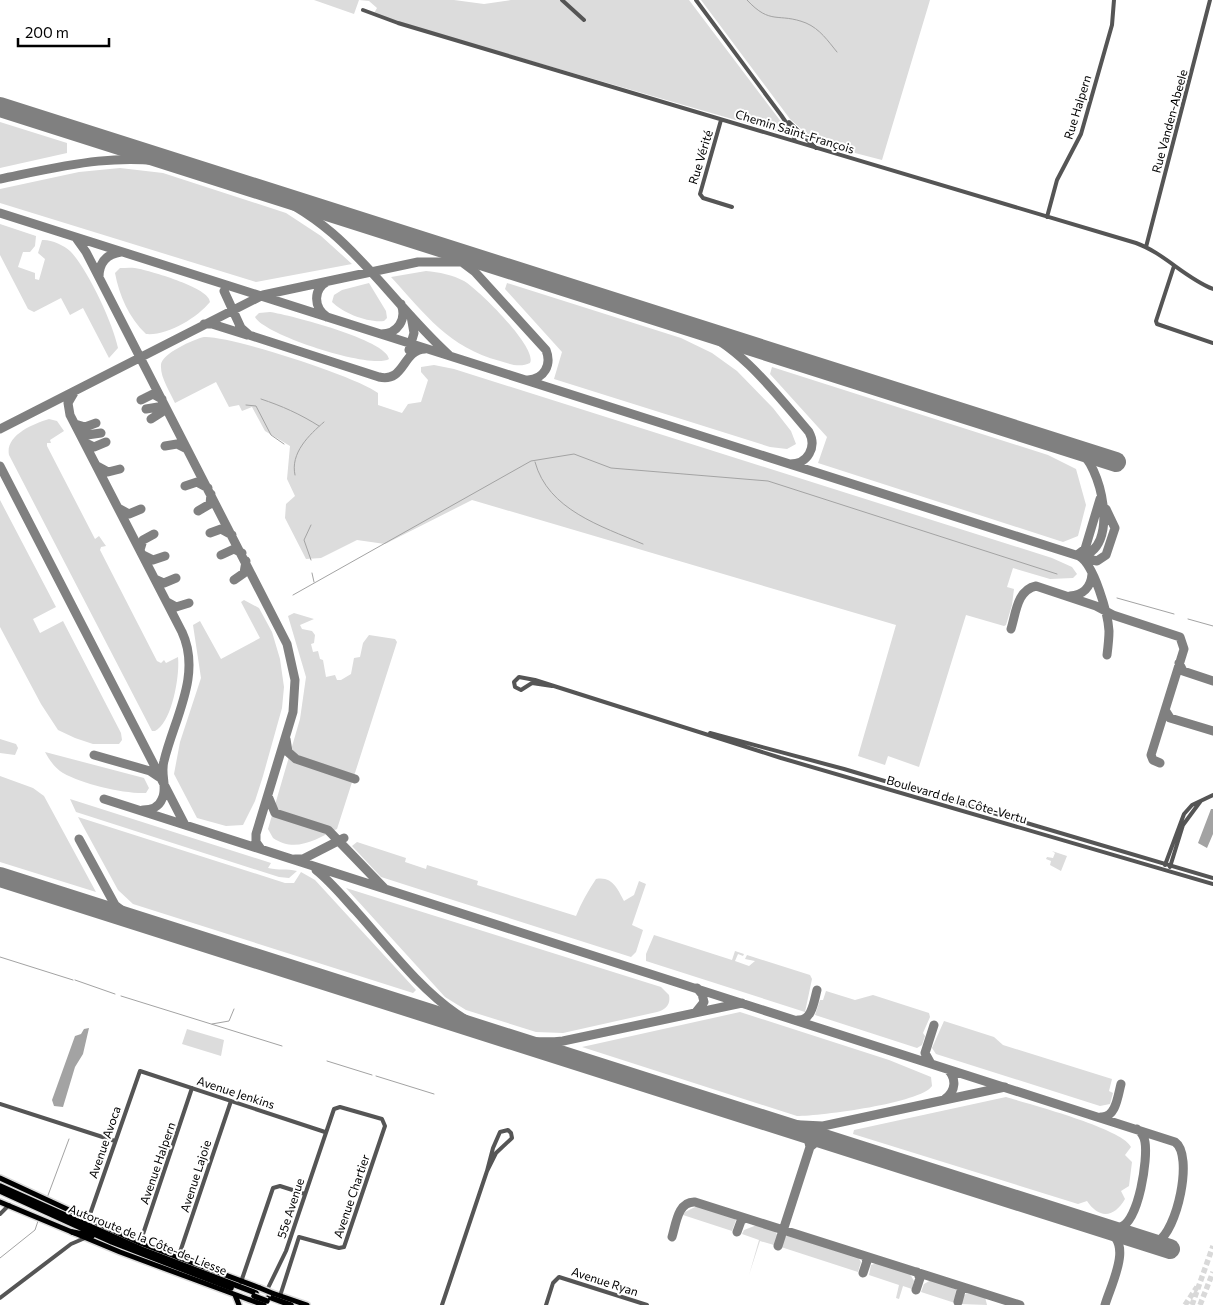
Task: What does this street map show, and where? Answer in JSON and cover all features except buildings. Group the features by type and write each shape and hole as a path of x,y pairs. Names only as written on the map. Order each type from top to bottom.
{"highway":[{"name":"Autoroute de la Côte-de-Liesse","path":"1,1187 112,1242 255,1294 291,1305"},
{"name":"Autoroute de la Côte-de-Liesse","path":"1,1187 141,1249 255,1294"},
{"path":"72,1232 112,1242"},
{"name":"Autoroute de la Côte-de-Liesse","path":"267,1298 279,1305"}],"main road":[{"path":"0,1178 140,1243 241,1282 255,1294"},
{"path":"0,1202 85,1238 235,1295 255,1294 267,1298 280,1296 308,1305"},
{"path":"235,1295 239,1305"}],"street":[{"path":"562,0 584,20"},
{"path":"696,0 781,115 793,133 795,141"},
{"name":"Rue Halpern","path":"1047,217 1058,180 1081,134 1112,25 1114,0"},
{"name":"Rue Vanden-Abeele","path":"1146,247 1210,0"},
{"name":"Chemin Saint-François","path":"364,10 398,23 1146,247 1213,290"},
{"path":"781,115 816,148"},
{"name":"Rue Vérité","path":"721,120 700,194 703,198 732,207"},
{"path":"1174,266 1156,321 1157,324 1213,343"},
{"name":"Boulevard de la Côte-Vertu","path":"552,686 531,684 521,690 514,684 516,679 521,678 552,686 790,760 1213,884"},
{"name":"Boulevard de la Côte-Vertu","path":"696,730 771,748 1213,878"},
{"path":"1164,870 1168,865 1182,818 1192,805 1213,795"},
{"path":"1168,865 1169,872"},
{"name":"Avenue Jenkins","path":"140,1071 326,1132"},
{"name":"Avenue Avoca","path":"88,1220 140,1071"},
{"name":"Avenue Halpern","path":"140,1243 192,1088"},
{"name":"Avenue Lajoie","path":"178,1258 231,1100"},
{"path":"0,1104 115,1141"},
{"name":"Avenue Chartier","path":"280,1296 299,1237 339,1248 344,1247 385,1124 382,1119 337,1106 333,1110 326,1132"},
{"path":"442,1305 495,1142 500,1132 508,1130 512,1133 511,1140 496,1153 487,1171"},
{"name":"55e Avenue","path":"267,1298 284,1258 326,1132"},
{"path":"241,1282 273,1188 280,1186 305,1194"},
{"path":"0,1214 8,1205"},
{"path":"71,1244 72,1232"},
{"path":"0,1298 71,1244 85,1238"},
{"name":"Avenue Ryan","path":"546,1305 553,1283 558,1278 647,1305"},
{"path":"629,1305 631,1300"}],"shaded area":[{"path":"314,0 359,0 354,14"},
{"path":"359,0 454,0 484,4 511,0 689,0 791,133 787,135 373,15 377,8 369,1"},
{"path":"701,0 930,0 882,160 828,146 810,137 790,119"},
{"path":"0,122 67,143 67,153 0,168"},
{"path":"120,168 163,173 286,213 321,236 352,264 256,282 0,203 0,189 79,172"},
{"path":"0,224 36,236 35,246 30,252 23,252 18,267 35,273 35,279 39,280 45,259 38,253 42,240 49,240 61,245 77,259 98,296 115,337 118,348 109,358 83,308 70,315 61,298 34,312 28,309 0,255"},
{"path":"120,268 137,268 180,281 201,291 208,297 210,302 190,320 181,325 163,332 146,334 135,321 122,298 115,273"},
{"path":"426,271 446,274 460,279 471,286 505,319 516,333 530,355 530,363 522,365 511,364 482,355 466,347 427,317 391,277"},
{"path":"369,283 386,311 387,318 384,321 356,316 332,302 334,295 342,290"},
{"path":"507,283 681,338 712,353 737,371 773,408 791,431 796,444 787,449 770,447 554,379 562,352 505,289"},
{"path":"270,312 336,329 372,344 384,352 389,359 379,361 362,360 319,349 297,341 277,333 255,317 259,313"},
{"path":"204,337 218,338 264,350 346,377 378,393 378,405 402,413 408,404 421,402 428,380 421,372 421,367 434,365 454,369 1052,558 1072,567 1077,574 1073,578 1050,579 1013,568 1007,587 1014,589 1012,605 1006,625 966,615 919,767 888,756 885,765 858,756 896,625 472,500 385,544 357,540 321,558 306,559 285,518 286,504 295,496 287,479 290,446 265,431 252,407 242,411 239,405 229,407 216,382 175,403 166,384 161,365 166,356"},
{"path":"772,367 1048,455 1076,469 1086,505 1078,536 1063,542 818,463 827,437 770,374"},
{"path":"49,419 57,421 64,431 50,440 51,443 47,443 47,446 95,539 99,536 106,546 101,547 100,550 157,661 161,663 164,660 166,663 178,657 178,675 174,698 166,719 155,731 152,731 9,455 11,442 15,437 35,424"},
{"path":"0,500 56,607 33,619 40,633 63,621 121,733 122,740 119,744 93,744 58,730 41,704 0,627"},
{"path":"244,600 259,608 272,632 280,659 284,687 282,708 255,801 243,825 226,826 197,818 174,774 180,742 201,678 193,625 200,621 221,659 260,638 241,602"},
{"path":"294,613 314,619 300,625 302,629 312,631 315,635 314,643 311,644 313,652 318,651 320,659 323,660 326,677 335,675 337,680 341,680 351,674 354,658 360,657 363,643 369,635 395,639 397,642 337,829 313,841 297,845 281,842 273,838 268,829 300,719 306,677 288,616"},
{"path":"0,739 16,744 18,748 15,755 0,753"},
{"path":"45,752 144,778 149,788 146,793 126,792 103,788 81,781 60,771"},
{"path":"0,776 33,788 44,796 96,892 0,862"},
{"path":"70,799 271,863 268,868 297,871 289,878 279,877 76,812"},
{"path":"1211,809 1213,809 1213,834 1207,848 1198,843"},
{"path":"78,817 285,883 294,883 301,872 315,880 416,990 413,993 133,904 118,890"},
{"path":"357,842 406,858 405,862 426,869 427,865 478,881 477,885 576,916 596,879 611,882 617,888 624,901 634,895 639,881 646,884 632,925 643,930 636,952 631,957 381,877 352,846"},
{"path":"1052,851 1067,856 1061,871 1050,865 1051,861 1046,859 1047,857 1053,858 1055,853"},
{"path":"346,888 661,987 669,995 668,1004 663,1010 657,1012 563,1033 536,1032 466,1010 445,997"},
{"path":"654,935 732,960 735,951 744,954 743,956 738,954 735,961 749,966 755,961 745,959 747,955 810,975 812,979 805,1012 646,961 646,954"},
{"path":"826,991 855,1000 873,995 929,1013 930,1017 923,1033 925,1036 922,1045 917,1048 815,1015 820,1000 823,1000"},
{"path":"740,1012 889,1060 931,1077 932,1086 910,1098 891,1103 827,1114 797,1116 582,1047"},
{"path":"944,1021 994,1037 1003,1045 1112,1079 1109,1091 1113,1093 1110,1104 1100,1106 936,1054 932,1048"},
{"path":"89,1028 83,1054 75,1067 63,1107 54,1106 52,1100 75,1036 81,1034 84,1029"},
{"path":"187,1029 224,1040 221,1056 182,1044"},
{"path":"1006,1097 1075,1118 1125,1140 1131,1147 1125,1155 1132,1162 1129,1186 1121,1191 1125,1199 1121,1205 1111,1213 1101,1213 1096,1211 1087,1201 1078,1204 853,1134 854,1130"},
{"path":"697,1206 733,1217 736,1220 732,1231 683,1215"},
{"path":"757,1225 774,1230 778,1236 774,1245 760,1241 749,1275 759,1240 742,1234 744,1230"},
{"path":"788,1235 858,1257 861,1262 858,1272 781,1247 784,1238"},
{"path":"877,1263 910,1274 914,1281 912,1289 903,1286 899,1299 896,1298 899,1285 869,1275 871,1265"},
{"path":"931,1280 956,1289 955,1303 921,1292 924,1284"},
{"path":"968,1292 985,1297 987,1305 959,1304 962,1297"}],"waterway":[{"path":"747,0 755,8 769,16 788,18 806,23 823,36 837,52"},
{"path":"261,399 276,404 319,426"},
{"path":"246,405 256,406 271,435 284,444"},
{"path":"295,475 295,459 298,452 312,433 324,422"},
{"path":"293,595 531,461 574,454 611,468 768,481 1057,574"},
{"path":"535,462 542,479 551,493 564,504 594,523 643,544"},
{"path":"311,525 304,540 311,560"},
{"path":"312,573 314,582"},
{"path":"1117,598 1174,614"},
{"path":"1188,619 1213,626"},
{"path":"0,957 73,980"},
{"path":"75,980 115,994"},
{"path":"121,996 282,1046"},
{"path":"212,1024 229,1021 234,1009"},
{"path":"327,1061 372,1075"},
{"path":"376,1076 434,1094"},
{"path":"47,1198 69,1139"},
{"path":"0,1258 35,1230 38,1221"}],"taxiway":[{"path":"0,179 68,165 112,160 134,159 180,164"},
{"path":"255,188 286,202 314,219 339,239 425,332 449,355"},
{"path":"0,213 1079,556 1092,551 1100,539 1104,524 1100,487 1086,458 1077,450"},
{"path":"76,238 86,252 287,644 295,680 293,712 256,834 256,842 261,849"},
{"path":"427,243 451,254 475,272 546,350 548,361 545,370 538,377 528,380"},
{"path":"99,277 102,263 108,257 121,252"},
{"path":"0,429 263,295 418,262 470,262 513,270"},
{"path":"327,317 319,308 317,293 323,284 328,281"},
{"path":"224,291 241,328 249,335 379,377 387,378 394,375 412,355 417,351 425,349"},
{"path":"381,334 392,331 400,325 403,315 401,304"},
{"path":"409,350 414,333 411,316"},
{"path":"204,324 212,324 247,335"},
{"path":"693,327 710,335 742,358 771,387 809,432 812,443 809,454 802,461 790,464"},
{"path":"75,391 68,403 70,415 182,632 187,648 189,664 188,681 164,761 164,795 157,806 152,809 143,810"},
{"path":"141,400 153,394 162,399"},
{"path":"151,419 162,412 164,405"},
{"path":"146,409 158,407 168,412"},
{"path":"75,424 85,427 96,423"},
{"path":"79,430 87,435 101,433"},
{"path":"84,442 94,447 106,442"},
{"path":"165,446 177,444 187,449"},
{"path":"0,466 185,825"},
{"path":"97,466 108,472 120,469"},
{"path":"185,486 197,482 208,488"},
{"path":"198,511 210,504 211,494"},
{"path":"1077,555 1085,549 1100,499"},
{"path":"118,508 129,514 141,509"},
{"path":"1084,558 1097,561 1106,555 1115,528 1106,509"},
{"path":"210,533 221,529 232,535"},
{"path":"140,550 143,540 154,534"},
{"path":"221,555 234,549 242,553"},
{"path":"143,555 153,560 165,556"},
{"path":"1079,556 1090,569 1103,602 1109,631 1107,655"},
{"path":"234,580 244,573 246,561"},
{"path":"1070,596 1086,590 1092,574"},
{"path":"155,579 164,583 176,578"},
{"path":"1011,629 1021,597 1030,588 1036,586 1096,606 1113,615 1180,637 1184,649 1151,755 1153,760 1160,763"},
{"path":"167,602 176,607 189,603"},
{"path":"1179,663 1183,671 1213,681"},
{"path":"1165,710 1170,718 1213,731"},
{"path":"286,739 288,752 296,759 355,779"},
{"path":"94,755 150,771 159,777"},
{"path":"268,796 275,813 328,830 385,889"},
{"path":"104,799 1175,1142 1181,1150 1183,1177 1181,1193 1171,1224 1157,1242 1130,1237"},
{"path":"295,859 303,859 344,838"},
{"path":"79,839 115,905 132,918"},
{"path":"316,870 337,890 421,984 469,1022 497,1034 528,1041 563,1041 742,1003"},
{"path":"696,1012 704,1002 702,994 697,988"},
{"path":"798,1020 803,1019 809,1014 817,990"},
{"path":"930,1062 925,1053 934,1025"},
{"path":"945,1099 949,1096 954,1084 954,1080 947,1069"},
{"path":"1101,1117 1110,1114 1113,1110 1121,1084"},
{"path":"732,1110 782,1124 823,1126 1005,1087"},
{"path":"1076,1220 1110,1229 1121,1227 1127,1222 1137,1202 1145,1161 1145,1140 1137,1129"},
{"path":"778,1246 810,1147 808,1138 801,1132"},
{"path":"810,1147 817,1141 827,1140"},
{"path":"672,1237 681,1209 685,1205 695,1202 1020,1305"},
{"path":"737,1232 741,1221 745,1218"},
{"path":"1105,1230 1114,1236 1120,1253 1116,1275 1105,1305"},
{"path":"863,1273 867,1261 865,1256"},
{"path":"916,1290 920,1278 917,1272"},
{"path":"958,1302 962,1287"}],"runway":[{"path":"0,107 1116,462"},
{"path":"0,877 1170,1249"}],"tunnel":[{"path":"1192,1305 1213,1246"},
{"path":"1200,1305 1213,1272"},
{"path":"1185,1305 1197,1287"}]}
